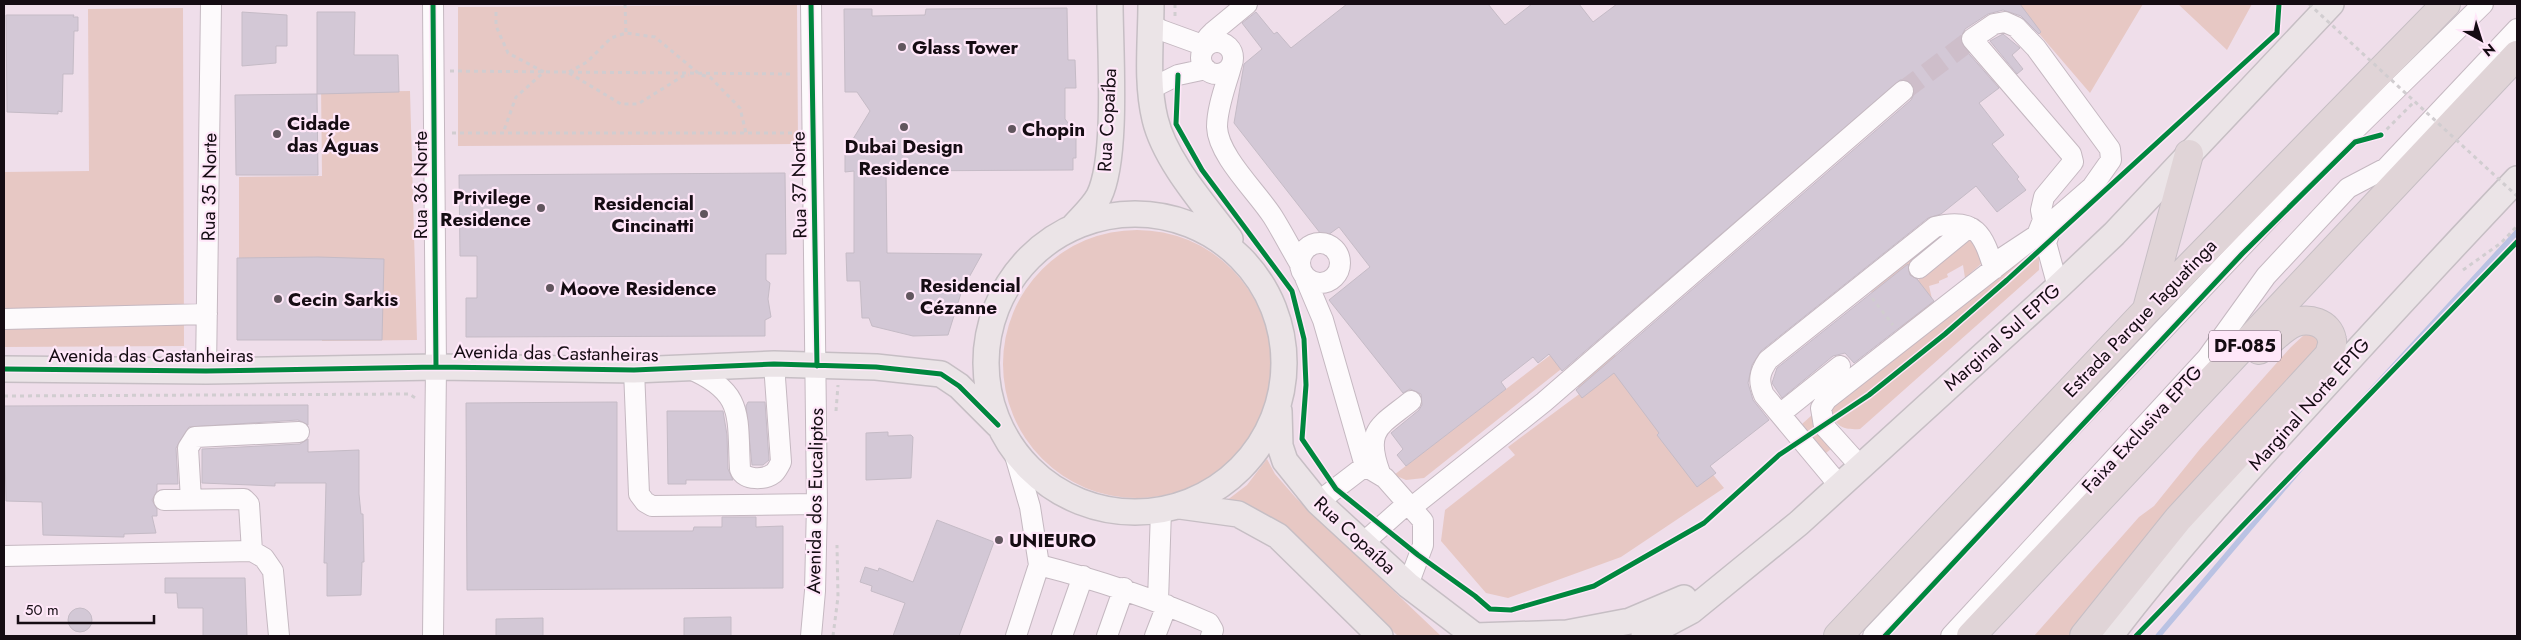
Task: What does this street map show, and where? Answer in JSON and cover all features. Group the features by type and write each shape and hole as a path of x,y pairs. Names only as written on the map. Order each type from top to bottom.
{"highway":[{"name":"Estrada Parque Taguatinga","path":"1838,636 2146,311 2446,4"},
{"name":"DF-085","path":"1971,636 2517,55"},
{"path":"2146,311 2189,154"},
{"path":"2084,636 2178,519 2329,355 2332,340 2328,330 2319,322 2294,323 2195,399"}],"main road":[{"name":"Rua Copaíba","path":"1074,226 1099,196 1108,164 1110,4"},
{"name":"Marginal Sul EPTG","path":"1644,636 1691,611 1799,523 2058,287 2114,234 2331,4"},
{"path":"1151,14 1150,89 1155,119 1164,145 1241,256 1266,288 1281,325 1286,366 1279,406 1264,439 1242,468 1213,491 1171,508"},
{"name":"Marginal Norte EPTG","path":"2110,636 2140,596 2255,463 2390,314 2517,180"},
{"path":"1241,256 1205,229 1162,215 1118,214 1074,226 1035,252 1005,289 988,332 986,380 998,425 1014,452 1044,481 1064,495 1095,508 1128,513 1171,508 1238,514 1278,536 1372,631"},
{"name":"Avenida das Castanheiras","path":"4,369 206,371 436,367 634,370 774,364 912,370 941,374 959,386 998,425"},
{"name":"Rua Copaíba","path":"1279,406 1280,446 1285,461 1318,502 1408,585 1475,636"},
{"path":"1475,636 1567,633 1630,621 1734,576"}],"street":[{"name":"Rua 35 Norte","path":"206,371 211,4"},
{"name":"Rua 36 Norte","path":"433,4 436,367 433,636"},
{"name":"Rua 37 Norte","path":"811,4 816,366"},
{"path":"1873,636 2323,161 2483,4"},
{"path":"1218,115 1210,90 1208,71 1200,59 1208,37 1242,8"},
{"path":"1242,8 1218,115 1217,128 1228,156 1273,217 1302,270 1323,320 1369,467 1410,505 1423,521 1423,546 1408,585"},
{"path":"1151,14 1161,30 1206,45 1213,42 1225,44 1232,59"},
{"path":"1860,466 1824,426 1821,408 1827,399 1993,267 2037,235 2053,222 2092,187 2106,170 2111,160 2110,149 2036,48 2016,27 2005,22 1994,24 1972,39 2071,154 2073,162 2044,197 2041,210 2043,220 2037,235"},
{"name":"Faixa Exclusiva EPTG","path":"1952,636 2207,358 2266,276 2348,188 2386,168 2517,29"},
{"path":"1150,89 1178,75 1208,71 1223,73 1232,59"},
{"path":"1362,544 1544,402 1902,91"},
{"path":"1273,217 1333,246 1339,269 1331,279 1323,320"},
{"path":"2053,222 2046,243 2058,287"},
{"path":"1839,485 1764,395 1760,385 1759,372 1768,360 1935,228 1949,224 1964,224 1969,227 1984,240 1993,267"},
{"path":"1919,268 1969,227"},
{"path":"1302,270 1304,251 1333,246"},
{"path":"1302,270 1314,282 1320,283 1331,279"},
{"path":"4,319 207,314"},
{"path":"688,368 711,378 721,386 732,400 737,418 740,469 742,475 747,478 768,476 775,472 781,462 774,364"},
{"name":"Avenida dos Eucaliptos","path":"811,636 815,591 817,504 816,366"},
{"path":"1780,414 1840,366"},
{"path":"634,370 639,494 645,502 652,506 817,504"},
{"path":"1318,502 1369,467 1375,460 1373,442 1375,433 1409,399"},
{"path":"191,500 188,448 195,437 300,432"},
{"path":"1014,452 1030,507 1039,565 1016,636"},
{"path":"164,500 244,499 247,501 252,551"},
{"path":"1155,636 1163,603 1171,508"},
{"path":"4,556 252,551 264,558 273,571 280,636"},
{"path":"1039,565 1124,588 1163,603 1209,623 1213,630 1211,636"},
{"path":"1062,636 1083,576"},
{"path":"1107,636 1124,588"}],"path":[{"path":"625,4 626,33"},
{"path":"2309,4 2517,196"},
{"path":"496,12 496,26 508,53 544,72"},
{"path":"568,72 587,62 611,38 626,33 655,37 698,74 711,78 740,108 746,133"},
{"path":"446,72 790,74"},
{"path":"503,132 516,97 544,72"},
{"path":"568,72 621,104 638,104 683,76 698,74"},
{"path":"2372,138 2381,135 2415,101"},
{"path":"446,132 799,133"},
{"path":"2462,271 2501,243 2517,226"}],"shaded area":[{"path":"1994,4 2143,4 2090,93 2022,14 1998,8"},
{"path":"2178,4 2252,4 2227,50"},
{"path":"797,5 798,144 458,146 458,7"},
{"path":"183,8 184,346 4,347 4,172 89,171 88,9"},
{"path":"321,86 326,92 410,91 417,340 322,341 321,258 239,259 239,177 322,176"},
{"path":"1947,227 1951,232 1907,266 1918,280 1970,239 1975,238 1982,263 1965,278 1963,265 1947,274 1948,277 1939,281 1939,283 1929,286 1933,303 1901,329 1871,292"},
{"path":"1137,230 1163,233 1188,240 1222,260 1232,269 1241,279 1261,313 1268,338 1271,364 1268,390 1261,415 1241,449 1232,459 1222,468 1188,488 1163,495 1137,498 1111,495 1086,488 1052,468 1042,459 1033,449 1013,415 1006,390 1003,364 1006,338 1013,313 1033,279 1042,269 1052,260 1086,240 1111,233"},
{"path":"2039,238 2039,270 1860,429 1849,429 1838,424 1830,410 1834,398"},
{"path":"2315,332 2325,343 2076,636 2034,636 2139,517 2154,506 2200,449 2291,347 2305,334"},
{"path":"1553,353 1565,366 1424,478 1406,480 1394,475"},
{"path":"1614,354 1724,488 1621,557 1508,598 1486,593 1441,541 1445,510 1515,455 1508,447 1582,392 1575,383"},
{"path":"1812,415 1836,445 1826,453 1802,424"},
{"path":"1267,459 1275,474 1296,498 1441,636 1398,636 1275,523 1226,501 1247,485"}],"building":[{"path":"1347,4 1488,4 1505,25 1532,4 1579,4 1593,22 1617,4 2020,4 2041,32 2039,34 2021,16 2003,10 1988,14 1965,29 1960,40 1963,47 1999,88 1979,103 2004,135 1992,144 2019,177 2017,179 2026,190 1997,212 1976,186 1941,214 1928,218 1761,351 1752,365 1748,383 1753,400 1769,420 1710,466 1716,473 1697,487 1657,435 1659,433 1614,373 1582,398 1576,390 1911,100 1914,94 1912,84 1906,80 1900,80 1562,371 1549,354 1538,363 1533,357 1501,382 1506,389 1406,466 1397,455 1403,449 1391,433 1419,410 1422,405 1421,394 1410,389 1403,393 1329,300 1370,267 1339,227 1324,238 1234,123 1244,64 1262,49 1242,23 1256,12 1274,34 1277,32 1291,48"},
{"path":"1067,8 1068,60 1075,60 1076,88 1065,88 1065,119 1076,133 1076,158 1073,158 1073,170 886,171 887,253 982,254 962,290 948,335 913,336 872,326 869,318 862,318 860,281 847,281 846,253 854,253 854,171 845,172 845,144 850,144 870,111 857,92 845,92 844,9 872,9 872,16 925,15 926,9"},
{"path":"242,12 287,15 287,46 276,46 276,63 242,66"},
{"path":"317,12 355,12 354,55 398,55 399,92 317,94"},
{"path":"6,15 74,15 73,17 78,17 78,31 74,31 73,74 63,74 62,112 58,111 58,114 7,112"},
{"path":"2003,34 2020,48 2012,55 2023,69 2017,74 1990,41"},
{"name":"Cidade das Águas","path":"317,94 318,175 236,175 235,95"},
{"path":"785,173 786,254 766,254 766,280 770,283 768,299 771,317 765,320 765,336 466,337 466,298 477,298 477,256 460,256 459,175"},
{"path":"318,257 384,259 382,340 237,340 237,258"},
{"path":"1908,264 1910,275 1917,279 1934,301 1854,363 1845,353 1833,356 1782,398 1772,383 1777,368"},
{"path":"617,402 617,531 693,531 694,527 722,527 722,517 756,517 756,527 783,526 783,588 467,590 466,403"},
{"path":"748,402 765,402 769,460 763,465 752,465 746,406"},
{"path":"308,405 308,425 298,420 189,427 176,448 178,484 157,484 157,491 152,500 157,509 157,516 152,516 156,533 124,534 124,537 43,535 42,502 6,501 4,406"},
{"path":"667,411 723,411 727,435 728,469 733,480 686,480 686,484 668,484"},
{"path":"888,432 888,436 911,435 913,437 911,478 866,480 866,433"},
{"path":"308,439 308,452 359,450 359,494 361,514 363,514 364,562 362,562 361,595 327,596 327,563 324,563 326,483 275,483 275,486 202,483 202,449 300,444"},
{"path":"937,520 994,542 959,636 893,636 905,603 871,591 872,586 860,582 865,567 878,571 879,568 913,582"},
{"path":"165,578 245,578 247,636 203,636 203,608 178,608 177,593 165,593"},
{"path":"80,608 89,611 92,620 89,629 80,632 71,629 68,620 71,611"},
{"path":"731,617 731,636 684,636 684,618"},
{"path":"543,618 543,636 496,636 496,619"}],"waterway":[{"path":"2158,636 2311,456 2517,232"}],"tunnel":[{"path":"1903,91 1972,39"}],"cycle path":[{"path":"433,4 436,367"},
{"path":"811,4 817,366"},
{"path":"1178,75 1176,124 1202,170 1292,291 1304,339 1306,385 1302,439 1336,489 1418,555 1490,609 1511,610 1594,586 1704,523 1779,455 1869,395 1945,334 2007,280 2277,33 2279,4"},
{"path":"1885,636 2242,254 2355,142 2381,135"},
{"path":"2136,636 2517,242"},
{"path":"4,369 206,371 436,367 634,370 774,364 876,367 941,374 959,386 998,425"}],"place":[{"name":"Glass Tower","path":"902,47"},
{"name":"Dubai Design Residence","path":"904,127"},
{"name":"Chopin","path":"1012,129"},
{"name":"Cidade das Águas","path":"277,134"},
{"name":"Privilege Residence","path":"541,208"},
{"name":"Residencial Cincinatti","path":"704,214"},
{"name":"Moove Residence","path":"550,288"},
{"name":"Residencial Cézanne","path":"910,296"},
{"name":"Cecin Sarkis","path":"278,299"},
{"name":"UNIEURO","path":"999,540"}]}
